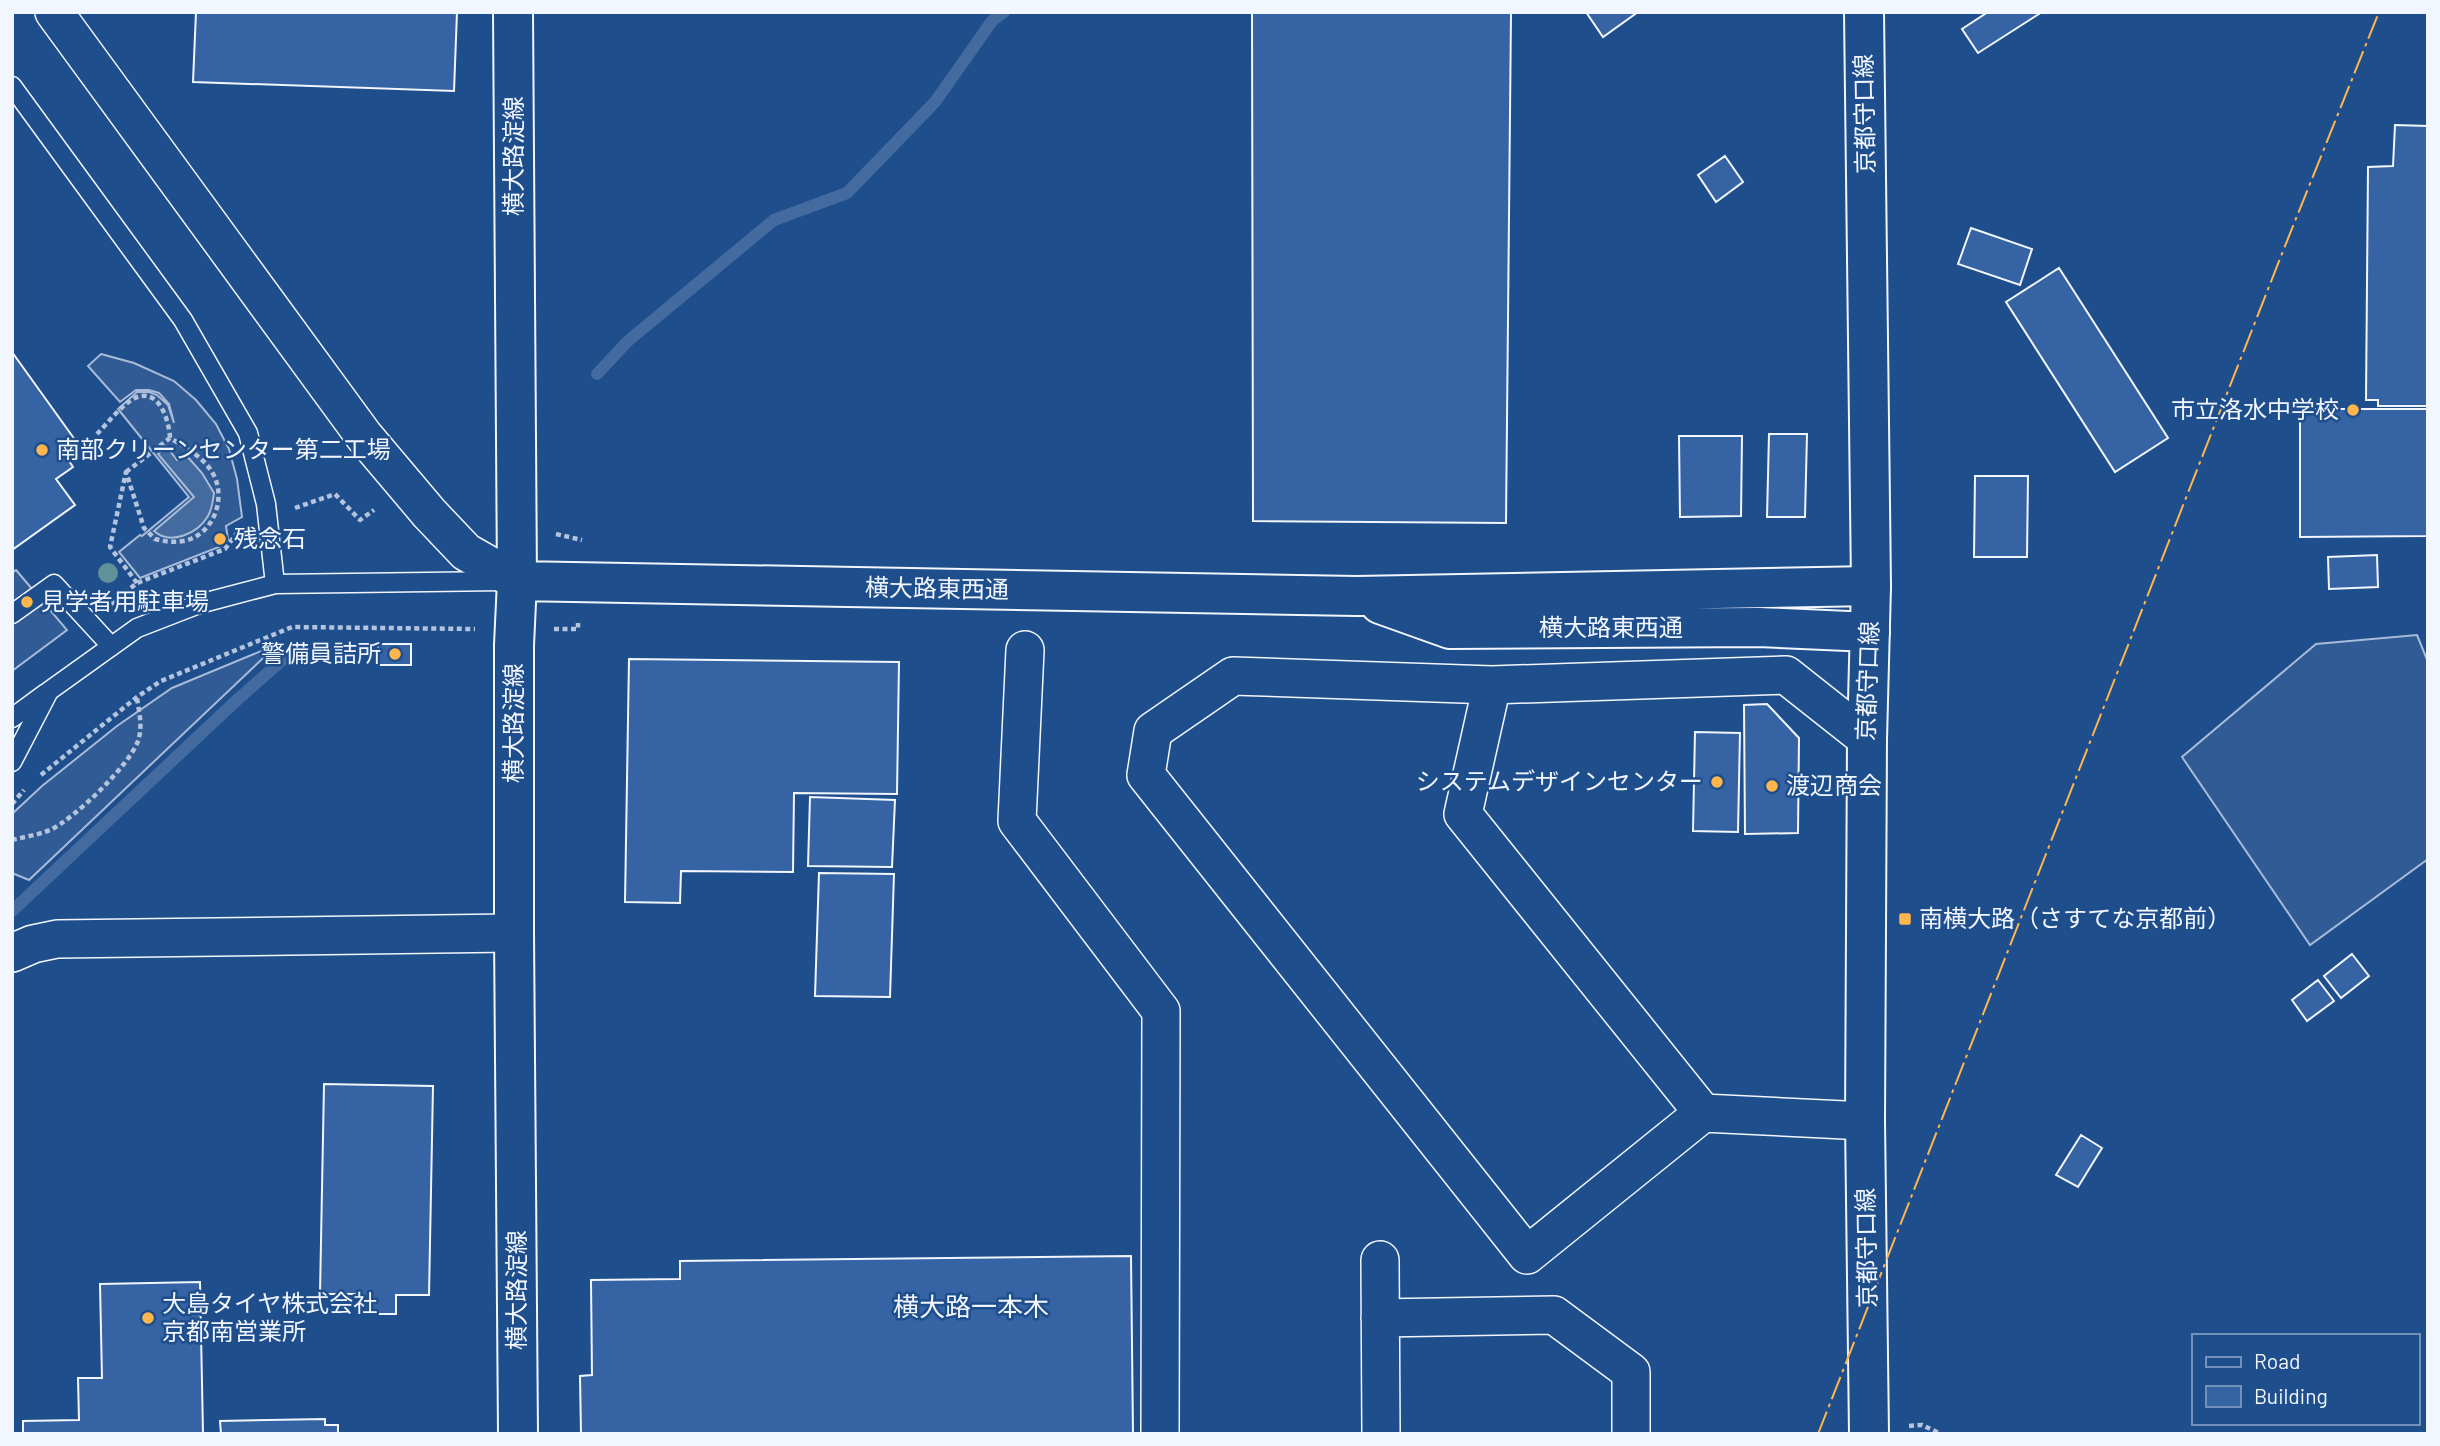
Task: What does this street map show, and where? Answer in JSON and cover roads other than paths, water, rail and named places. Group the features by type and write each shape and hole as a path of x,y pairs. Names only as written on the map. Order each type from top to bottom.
{"street":[{"path":"54,12 364,436 466,552 516,581"},
{"name":"横大路淀線","path":"513,12 516,581 514,933 518,1434"},
{"name":"京都守口線","path":"1864,12 1871,586 1867,739 1865,1121 1870,1434"},
{"name":"横大路東西通","path":"516,581 1357,596 1871,586"},
{"name":"横大路東西通","path":"1357,596 1450,629 1759,627 1870,632"},
{"path":"1025,650 1017,821 1161,1011 1160,1434"},
{"path":"1865,1121 1703,1113 1527,1255 1146,775 1153,731 1233,676 1492,685 1786,675 1867,739"},
{"path":"1492,685 1463,814 1703,1113"},
{"path":"12,954 33,944 57,939 514,933"},
{"path":"1380,1260 1381,1434"},
{"path":"1380,1318 1554,1315 1631,1372 1631,1434"}],"lane":[{"path":"12,86 183,320 248,433 266,504 275,583"},
{"path":"12,718 137,628 199,604 275,583 516,581"},
{"path":"12,614 54,584 111,646"},
{"path":"12,762 49,691"}],"waterway":[{"path":"597,374 628,341 774,220 847,193 935,102 992,21 1004,12"},
{"path":"12,911 298,646"}],"place":[{"name":"市立洛水中学校","path":"2353,410"},
{"name":"南部クリーンセンター第二工場","path":"42,450"},
{"name":"残念石","path":"220,539"},
{"name":"見学者用駐車場","path":"27,602"},
{"name":"警備員詰所","path":"395,654"},
{"name":"システムデザインセンター","path":"1717,782"},
{"name":"渡辺商会","path":"1772,786"},
{"name":"南横大路（さすてな京都前）","path":"1905,919"},
{"name":"大島タイヤ株式会社 京都南営業所","path":"148,1318"}],"district":[{"name":"横大路一本木","path":"971,1307"}]}
